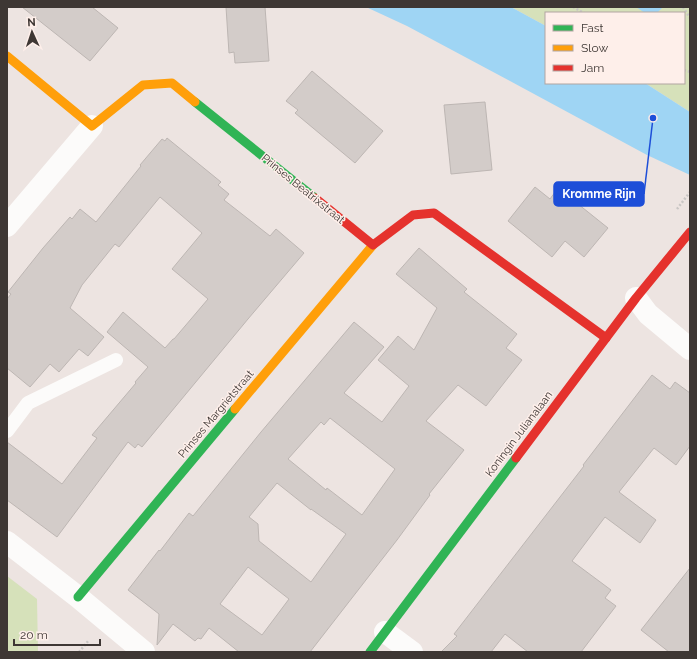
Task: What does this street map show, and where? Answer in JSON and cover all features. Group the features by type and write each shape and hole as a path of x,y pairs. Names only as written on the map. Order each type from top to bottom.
{"street":[{"path":"7,56 92,126 7,226"},
{"name":"Prinses Beatrixstraat","path":"92,126 143,85 172,83 373,246"},
{"path":"373,246 413,215 434,214 606,338"},
{"name":"Koningin Julianalaan","path":"370,652 636,298 690,232"},
{"name":"Prinses Margrietstraat","path":"78,597 373,246"},
{"path":"636,298 648,314 690,349"},
{"path":"7,542 78,597 144,652"},
{"path":"385,632 412,652"}],"lane":[{"path":"7,431 28,403 116,360"}],"path":[{"path":"572,7 582,12"},
{"path":"684,7 690,18"}],"green space":[{"path":"511,7 690,7 690,112 647,84 685,84 685,12 545,12 545,25"},
{"path":"7,576 37,599 38,652 7,652"}],"water":[{"path":"366,7 511,7 545,25 545,84 647,84 690,112 690,175 647,155 407,26"},
{"path":"636,7 662,7 658,12 644,12"}],"building":[{"path":"22,7 92,7 118,28 90,61"},
{"path":"226,7 265,7 269,61 235,63 234,52 229,53"},
{"path":"312,71 383,131 355,163 295,113 298,110 286,101"},
{"path":"485,102 492,170 451,174 444,105"},
{"path":"167,138 221,182 218,185 229,194 224,200 270,236 276,229 304,253 142,447 138,444 135,448 128,442 57,537 7,500 7,442 62,484 97,438 92,435 148,367 107,332 123,312 165,348 208,299 172,269 202,233 160,197 119,247 115,244 82,285 70,308 104,337 88,356 79,349 59,372 50,364 30,387 7,368 7,299 11,294 8,292 43,248 70,217 72,219 80,209 96,222 141,166 140,165 162,139 165,141"},
{"path":"535,187 550,199 558,188 608,228 584,257 565,241 552,257 508,221"},
{"path":"419,248 467,289 464,292 517,334 506,348 522,360 486,406 458,385 426,421 464,450 429,494 430,495 397,540 310,652 239,652 209,628 201,639 198,638 195,641 173,624 157,645 159,614 128,590 189,513 193,516 261,432 354,322 384,347 344,393 382,422 409,386 378,360 398,336 414,350 437,308 396,274","holes":["330,418 395,469 362,515 327,488 326,490 288,459 321,422 324,425","277,483 311,510 346,534 311,582 259,541 258,524 249,517","248,567 289,599 262,635 220,604"]},
{"path":"652,375 670,389 675,382 690,393 690,446 676,465 654,448 619,492 656,520 640,543 605,517 572,561 611,590 605,598 616,606 581,652 528,652 505,634 491,652 441,652 457,636 454,634 584,466 583,465"},
{"path":"690,568 690,652 669,652 641,630"}],"traffic: fast":[{"path":"195,102 315,198"},
{"path":"78,597 235,409"},
{"path":"370,652 516,458"}],"traffic: slow":[{"path":"7,56 92,126 143,85 172,83 195,102"},
{"path":"235,409 373,245"}],"traffic: jam":[{"path":"315,198 373,245 413,215 434,213 606,338"},
{"path":"516,458 636,298 690,232"}],"place":[{"name":"Kromme Rijn","path":"653,118"}]}
